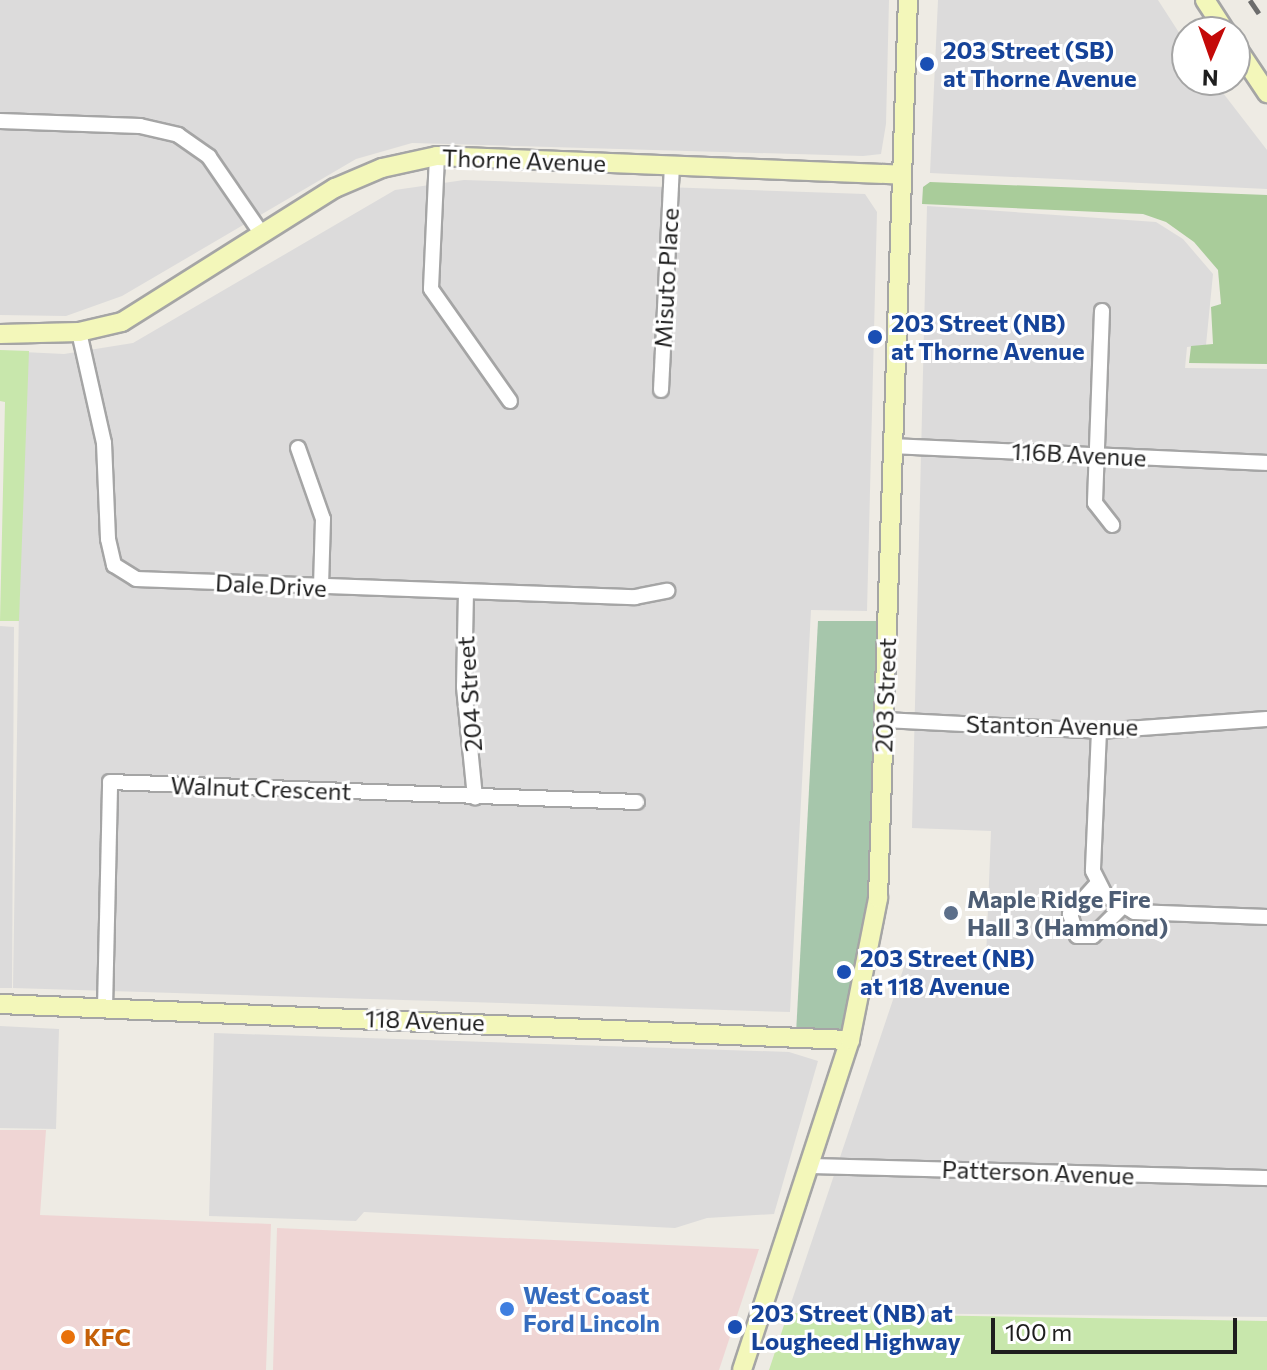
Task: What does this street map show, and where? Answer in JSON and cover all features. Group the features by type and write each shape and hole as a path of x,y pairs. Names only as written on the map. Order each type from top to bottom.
{"street":[{"name":"203 Street","path":"742,1370 850,1040 878,898 908,0"},
{"path":"1251,69 1267,93"},
{"path":"0,121 140,126 178,135 209,157 262,234"},
{"name":"Thorne Avenue","path":"0,334 79,332 122,322 335,188 382,168 437,156 902,175"},
{"path":"437,156 431,289 510,401"},
{"name":"Misuto Place","path":"661,390 672,165"},
{"path":"1102,311 1094,454 1095,503 1112,525"},
{"name":"Dale Drive","path":"79,332 104,443 108,539 114,565 136,579 635,597 667,591"},
{"name":"116B Avenue","path":"892,446 1267,463"},
{"path":"298,448 323,519 321,587"},
{"name":"204 Street","path":"466,592 464,687 475,797"},
{"name":"Stanton Avenue","path":"884,720 1099,731 1267,719"},
{"path":"1099,731 1093,871 1098,883 1121,908 1267,917"},
{"name":"Walnut Crescent","path":"105,1008 110,782 637,802"},
{"path":"1098,883 1070,914 1077,936 1093,936 1121,908"},
{"name":"118 Avenue","path":"0,1004 850,1040"},
{"name":"Patterson Avenue","path":"809,1166 1267,1178"}],"shaded area":[{"path":"0,0 889,0 886,124 881,154 863,156 412,143 356,159 122,296 66,316 0,315"},
{"path":"938,0 1158,0 1171,20 1171,96 1225,96 1267,150 1267,189 930,173"},
{"path":"464,180 865,194 877,212 867,611 811,610 790,1012 13,988 23,352 64,354 133,343 395,190"},
{"path":"927,206 1156,222 1183,239 1213,274 1206,345 1187,347 1185,368 1267,369 1267,1317 788,1312 907,958 986,958 991,831 912,828"},
{"path":"0,626 14,627 12,988 0,988"},
{"path":"0,1026 59,1029 56,1129 0,1128"},
{"path":"214,1033 789,1052 818,1061 774,1214 707,1218 675,1228 364,1212 356,1221 209,1216"},
{"path":"0,1130 46,1130 40,1215 271,1224 266,1370 0,1370"},
{"name":"West Coast Ford Lincoln","path":"277,1228 759,1249 719,1370 273,1370"}],"green space":[{"path":"930,182 1267,195 1267,364 1189,363 1191,346 1213,344 1211,307 1221,304 1218,270 1194,242 1166,222 1143,214 922,204 923,187"},
{"path":"0,350 29,351 19,621 0,621 5,402 0,401"},
{"path":"818,621 884,621 878,898 850,1040 796,1034"},
{"path":"788,1313 1267,1321 1267,1370 769,1370"}],"railway":[{"path":"1250,0 1267,25"}],"place":[{"name":"203 Street (SB) at Thorne Avenue","path":"927,64"},
{"name":"203 Street (NB) at Thorne Avenue","path":"875,337"},
{"name":"Maple Ridge Fire Hall 3 (Hammond)","path":"951,913"},
{"name":"203 Street (NB) at 118 Avenue","path":"844,972"},
{"name":"West Coast Ford Lincoln","path":"507,1309"},
{"name":"203 Street (NB) at Lougheed Highway","path":"735,1327"},
{"name":"KFC","path":"68,1337"}]}
